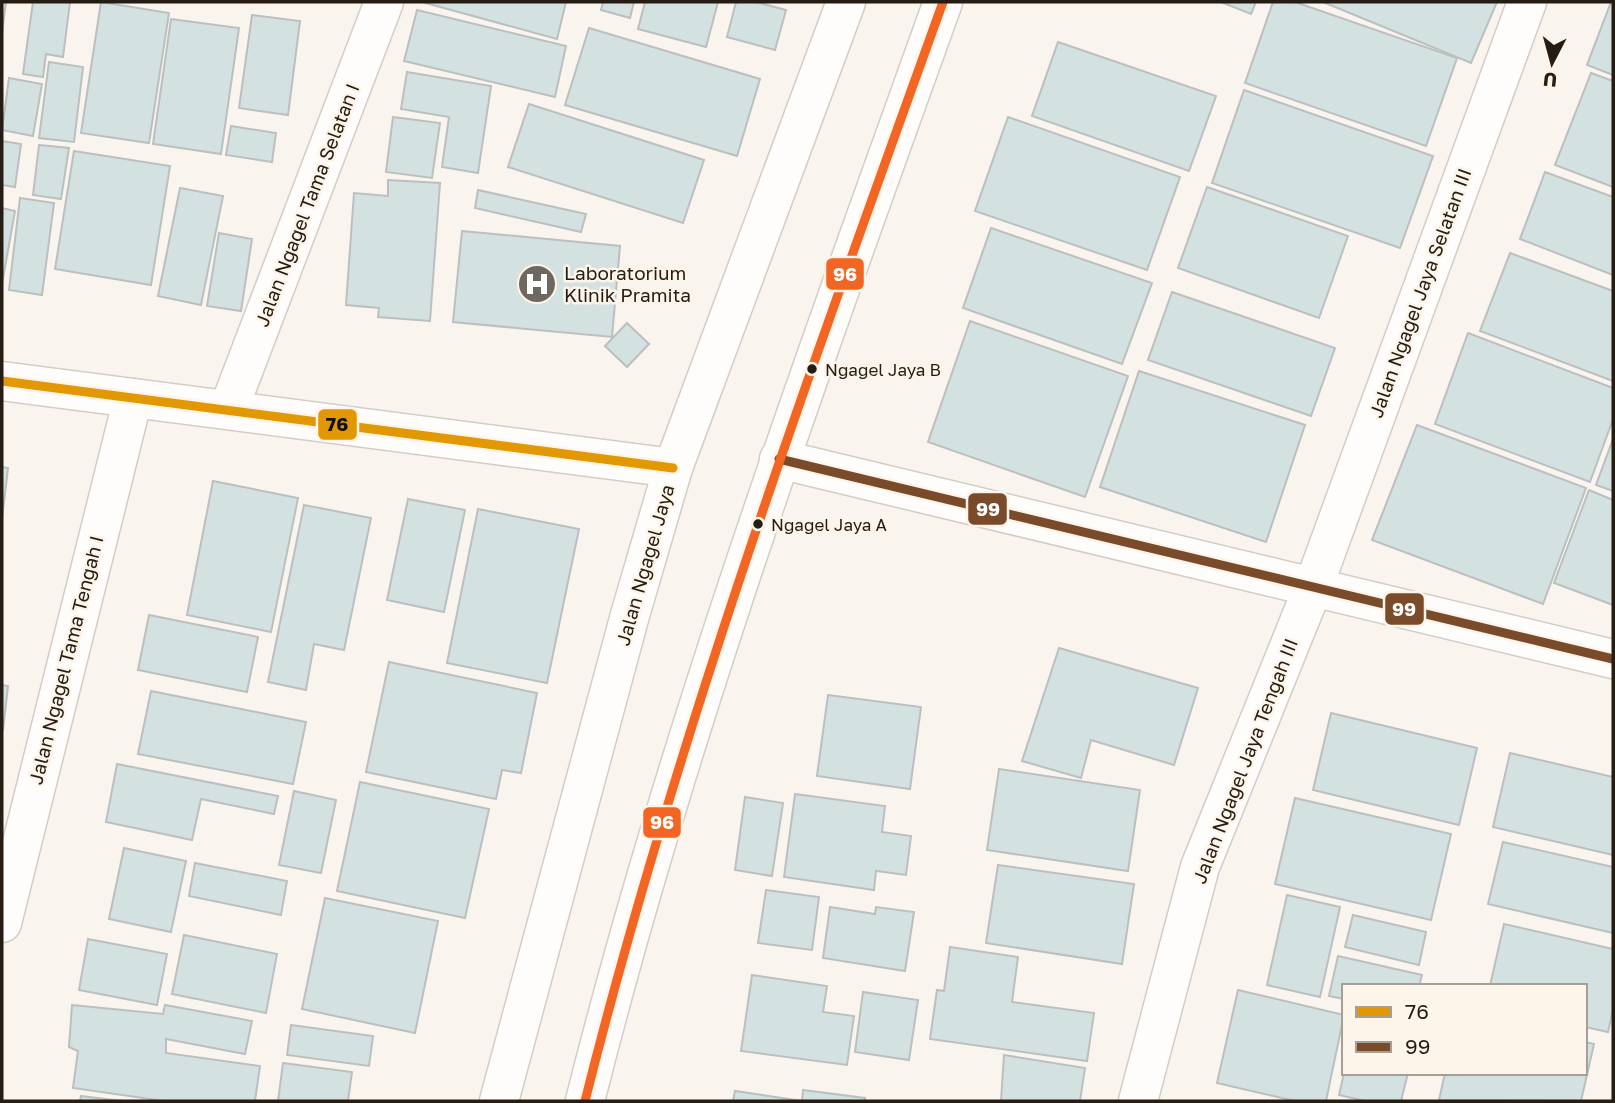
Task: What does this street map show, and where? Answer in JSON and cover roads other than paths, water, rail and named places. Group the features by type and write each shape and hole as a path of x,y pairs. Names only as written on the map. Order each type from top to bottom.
{"street":[{"name":"Jalan Ngagel Tama Selatan I","path":"229,408 384,2"},
{"name":"Jalan Ngagel Jaya","path":"499,1101 612,681 673,468 846,2"},
{"path":"585,1101 684,753 779,459 943,2"},
{"name":"Jalan Ngagel Jaya Selatan III","path":"1314,585 1527,2"},
{"path":"2,381 229,408 673,468"},
{"name":"Jalan Ngagel Tama Tengah I","path":"4,902 133,398"},
{"path":"779,459 1314,585 1613,659"},
{"name":"Jalan Ngagel Jaya Tengah III","path":"1138,1101 1200,867 1314,585"}],"place":[{"name":"Laboratorium Klinik Pramita","path":"537,284"},
{"name":"Ngagel Jaya B","path":"812,369"},
{"name":"Ngagel Jaya A","path":"758,524"}]}
